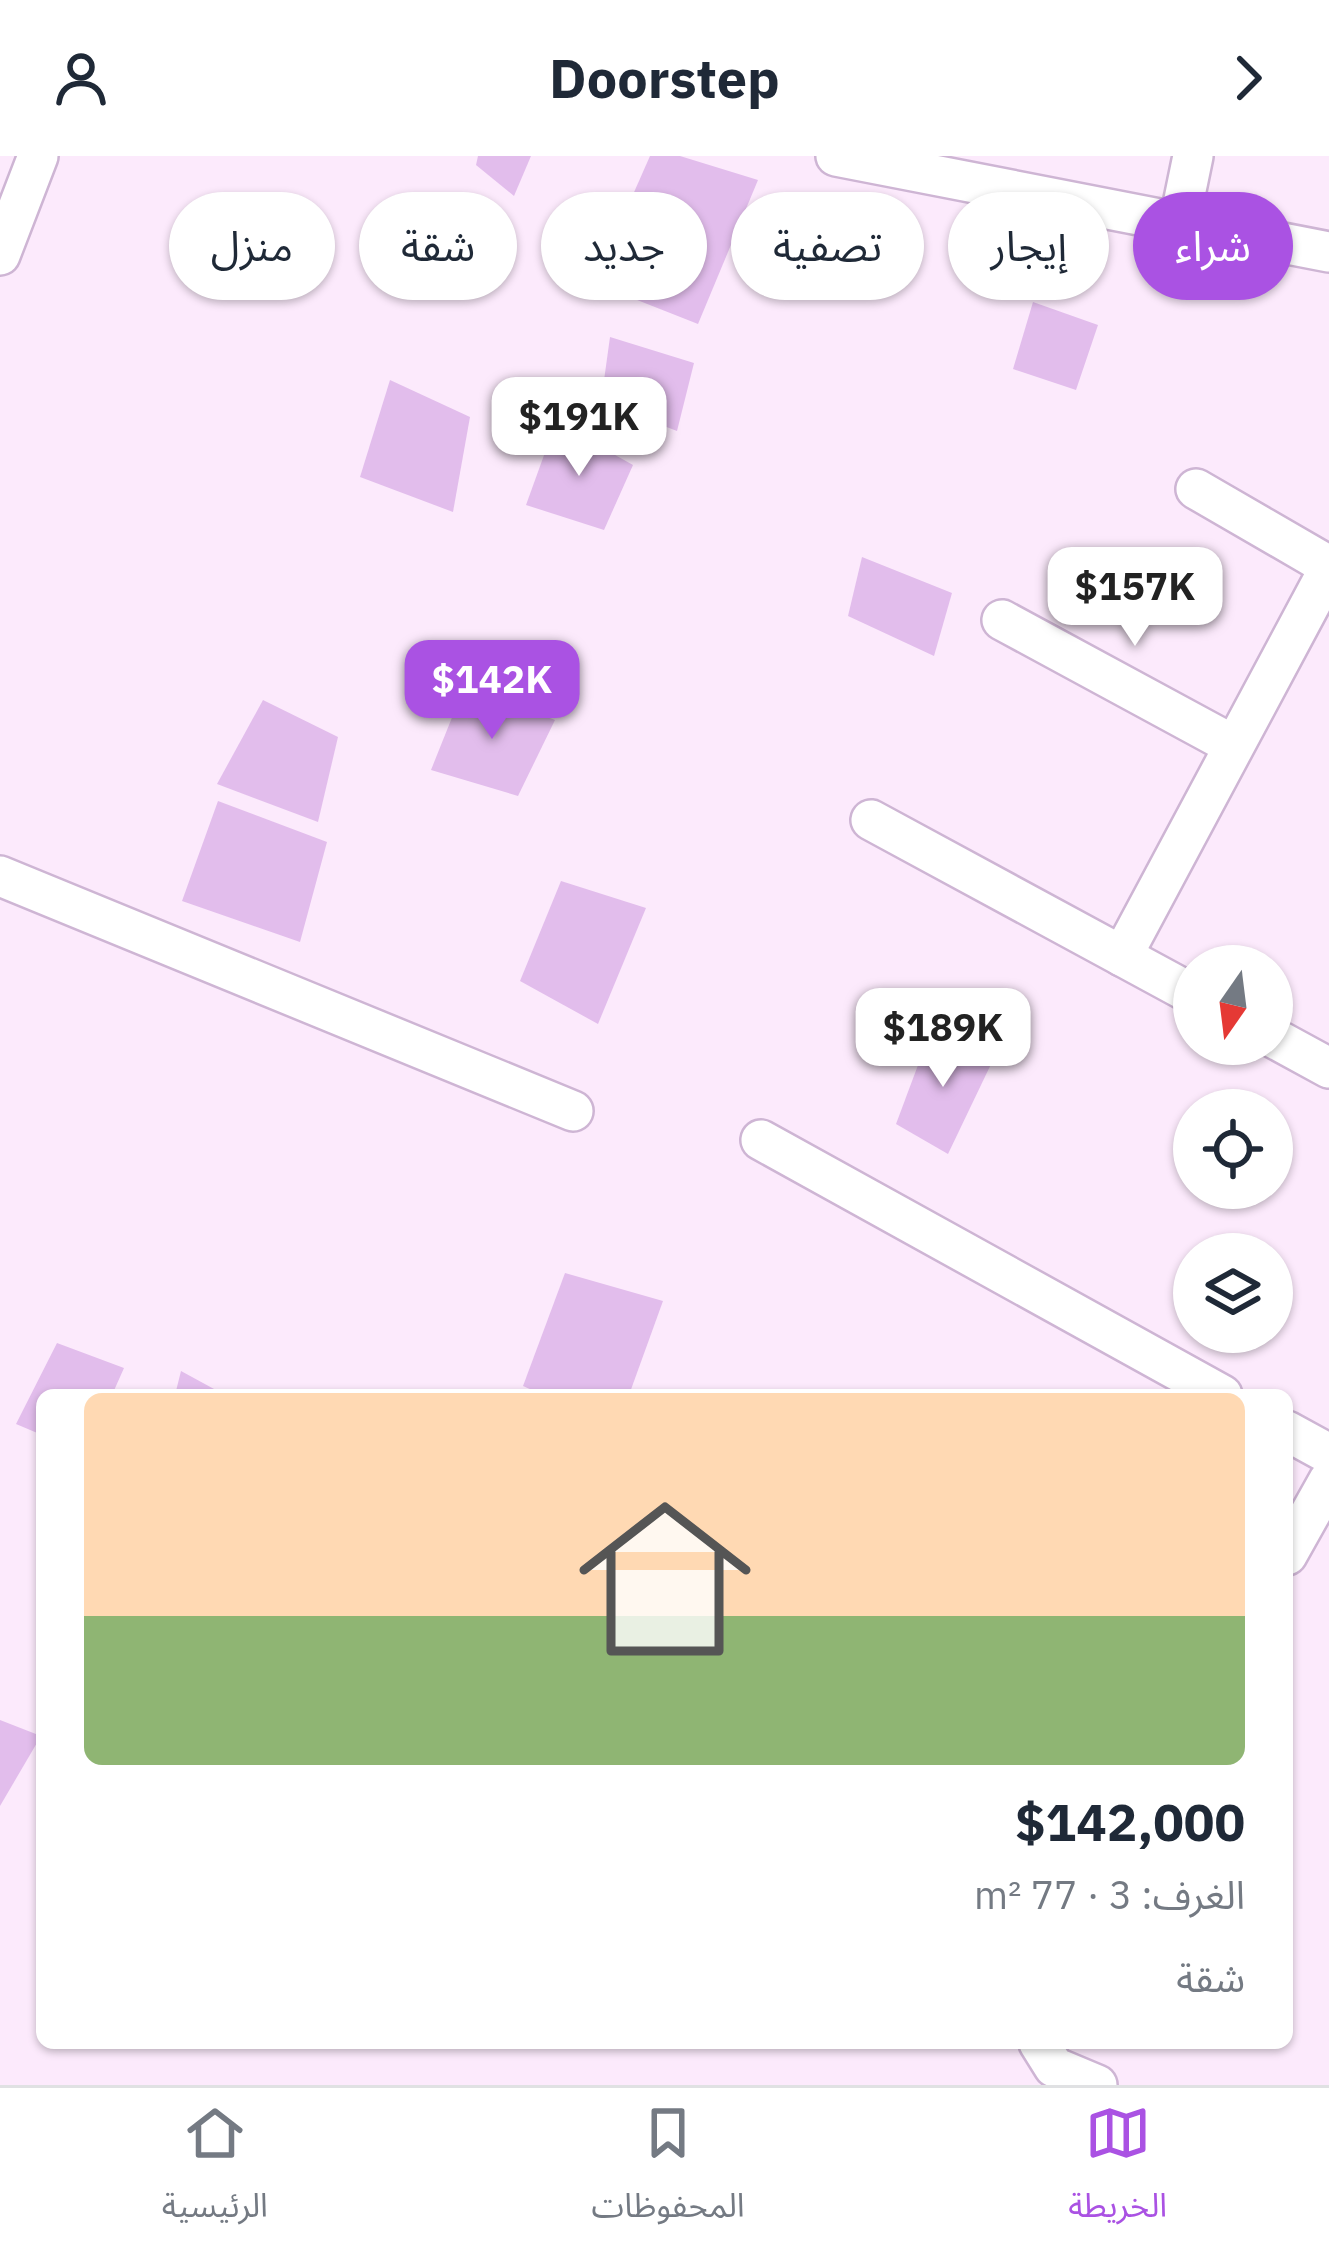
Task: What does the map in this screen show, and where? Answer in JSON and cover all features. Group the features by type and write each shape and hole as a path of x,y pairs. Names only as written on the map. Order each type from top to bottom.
{"street":[{"path":"0,255 38,156"},
{"path":"836,156 1133,215"},
{"path":"1186,192 1193,156"},
{"path":"1293,245 1329,252"},
{"path":"1122,956 1231,744 1329,568 1196,490"},
{"path":"1002,620 1231,744"},
{"path":"871,820 1173,984"},
{"path":"0,876 573,1111"},
{"path":"1293,1048 1329,1068"},
{"path":"761,1140 1211,1389"},
{"path":"1293,1434 1329,1454"},
{"path":"1293,1544 1329,1480"},
{"path":"1043,2049 1054,2066 1097,2085"}],"building":[{"path":"478,156 531,156 516,192 509,192 476,165"},
{"path":"650,156 680,156 758,180 753,192 731,192 731,245 698,324 637,300 707,300 707,192 634,192"},
{"path":"1033,302 1098,325 1076,390 1013,369"},
{"path":"610,337 694,363 677,431 601,402"},
{"path":"390,380 470,417 453,512 360,477"},
{"path":"556,422 633,465 604,530 526,505"},
{"path":"862,557 952,593 934,656 848,616"},
{"path":"465,685 555,720 518,796 431,770"},
{"path":"263,700 338,737 318,822 217,784"},
{"path":"218,801 327,842 300,942 182,901"},
{"path":"561,881 646,908 598,1024 520,981"},
{"path":"933,1025 993,1060 948,1154 896,1124"},
{"path":"565,1273 663,1301 631,1389 523,1386"},
{"path":"57,1343 124,1368 115,1389 36,1389 36,1432 16,1424"},
{"path":"181,1371 214,1389 176,1389"},
{"path":"0,1720 36,1734 36,1745 0,1806"}]}
